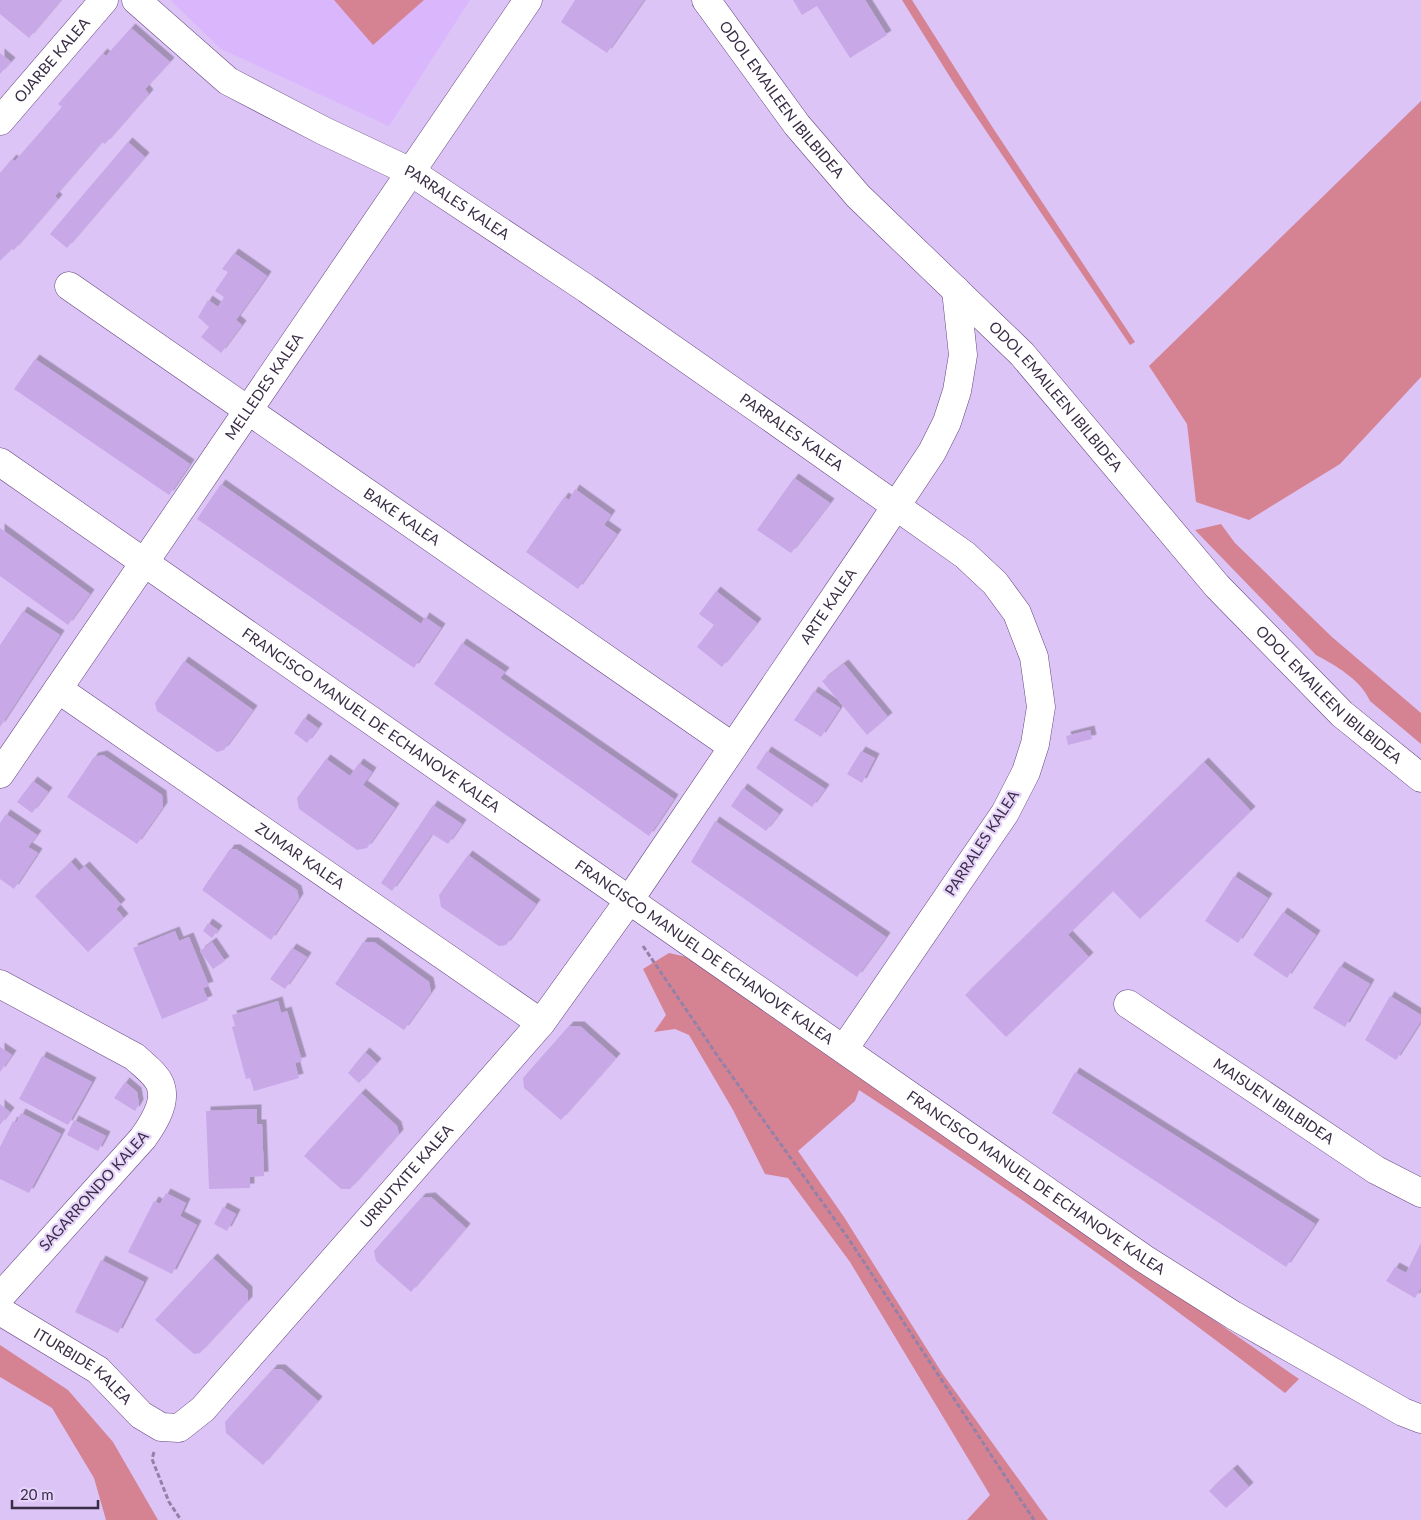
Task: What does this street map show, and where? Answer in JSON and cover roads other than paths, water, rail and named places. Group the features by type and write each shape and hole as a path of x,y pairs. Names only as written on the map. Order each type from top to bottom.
{"street":[{"name":"OJARBE KALEA","path":"0,121 104,0"},
{"name":"PARRALES KALEA","path":"136,0 228,81 324,131 411,172 587,289 965,555 995,583 1017,613 1034,657 1041,707 1035,744 1026,772 1006,813 844,1049"},
{"name":"MELLEDES KALEA","path":"0,774 528,0"},
{"name":"ODOL EMAILEEN IBILBIDEA","path":"706,0 797,125 858,196 1022,354 1216,586 1342,714 1421,778"},
{"name":"BAKE KALEA","path":"69,286 733,747"},
{"name":"ARTE KALEA","path":"625,906 932,452 947,422 957,391 963,355 956,290"},
{"name":"FRANCISCO MANUEL DE ECHANOVE KALEA","path":"0,462 144,561 625,906 844,1049 1143,1258 1241,1320 1403,1412 1421,1420"},
{"name":"ZUMAR KALEA","path":"58,689 541,1023"},
{"name":"URRUTXITE KALEA","path":"161,1427 179,1428 204,1408 541,1023 625,906"},
{"name":"SAGARRONDO KALEA","path":"0,984 135,1057 151,1072 161,1087 160,1106 155,1122 144,1138 0,1297"},
{"name":"MAISUEN IBILBIDEA","path":"1128,1004 1376,1170 1421,1193"},
{"name":"ITURBIDE KALEA","path":"0,1311 98,1370 141,1415 161,1427"}]}
